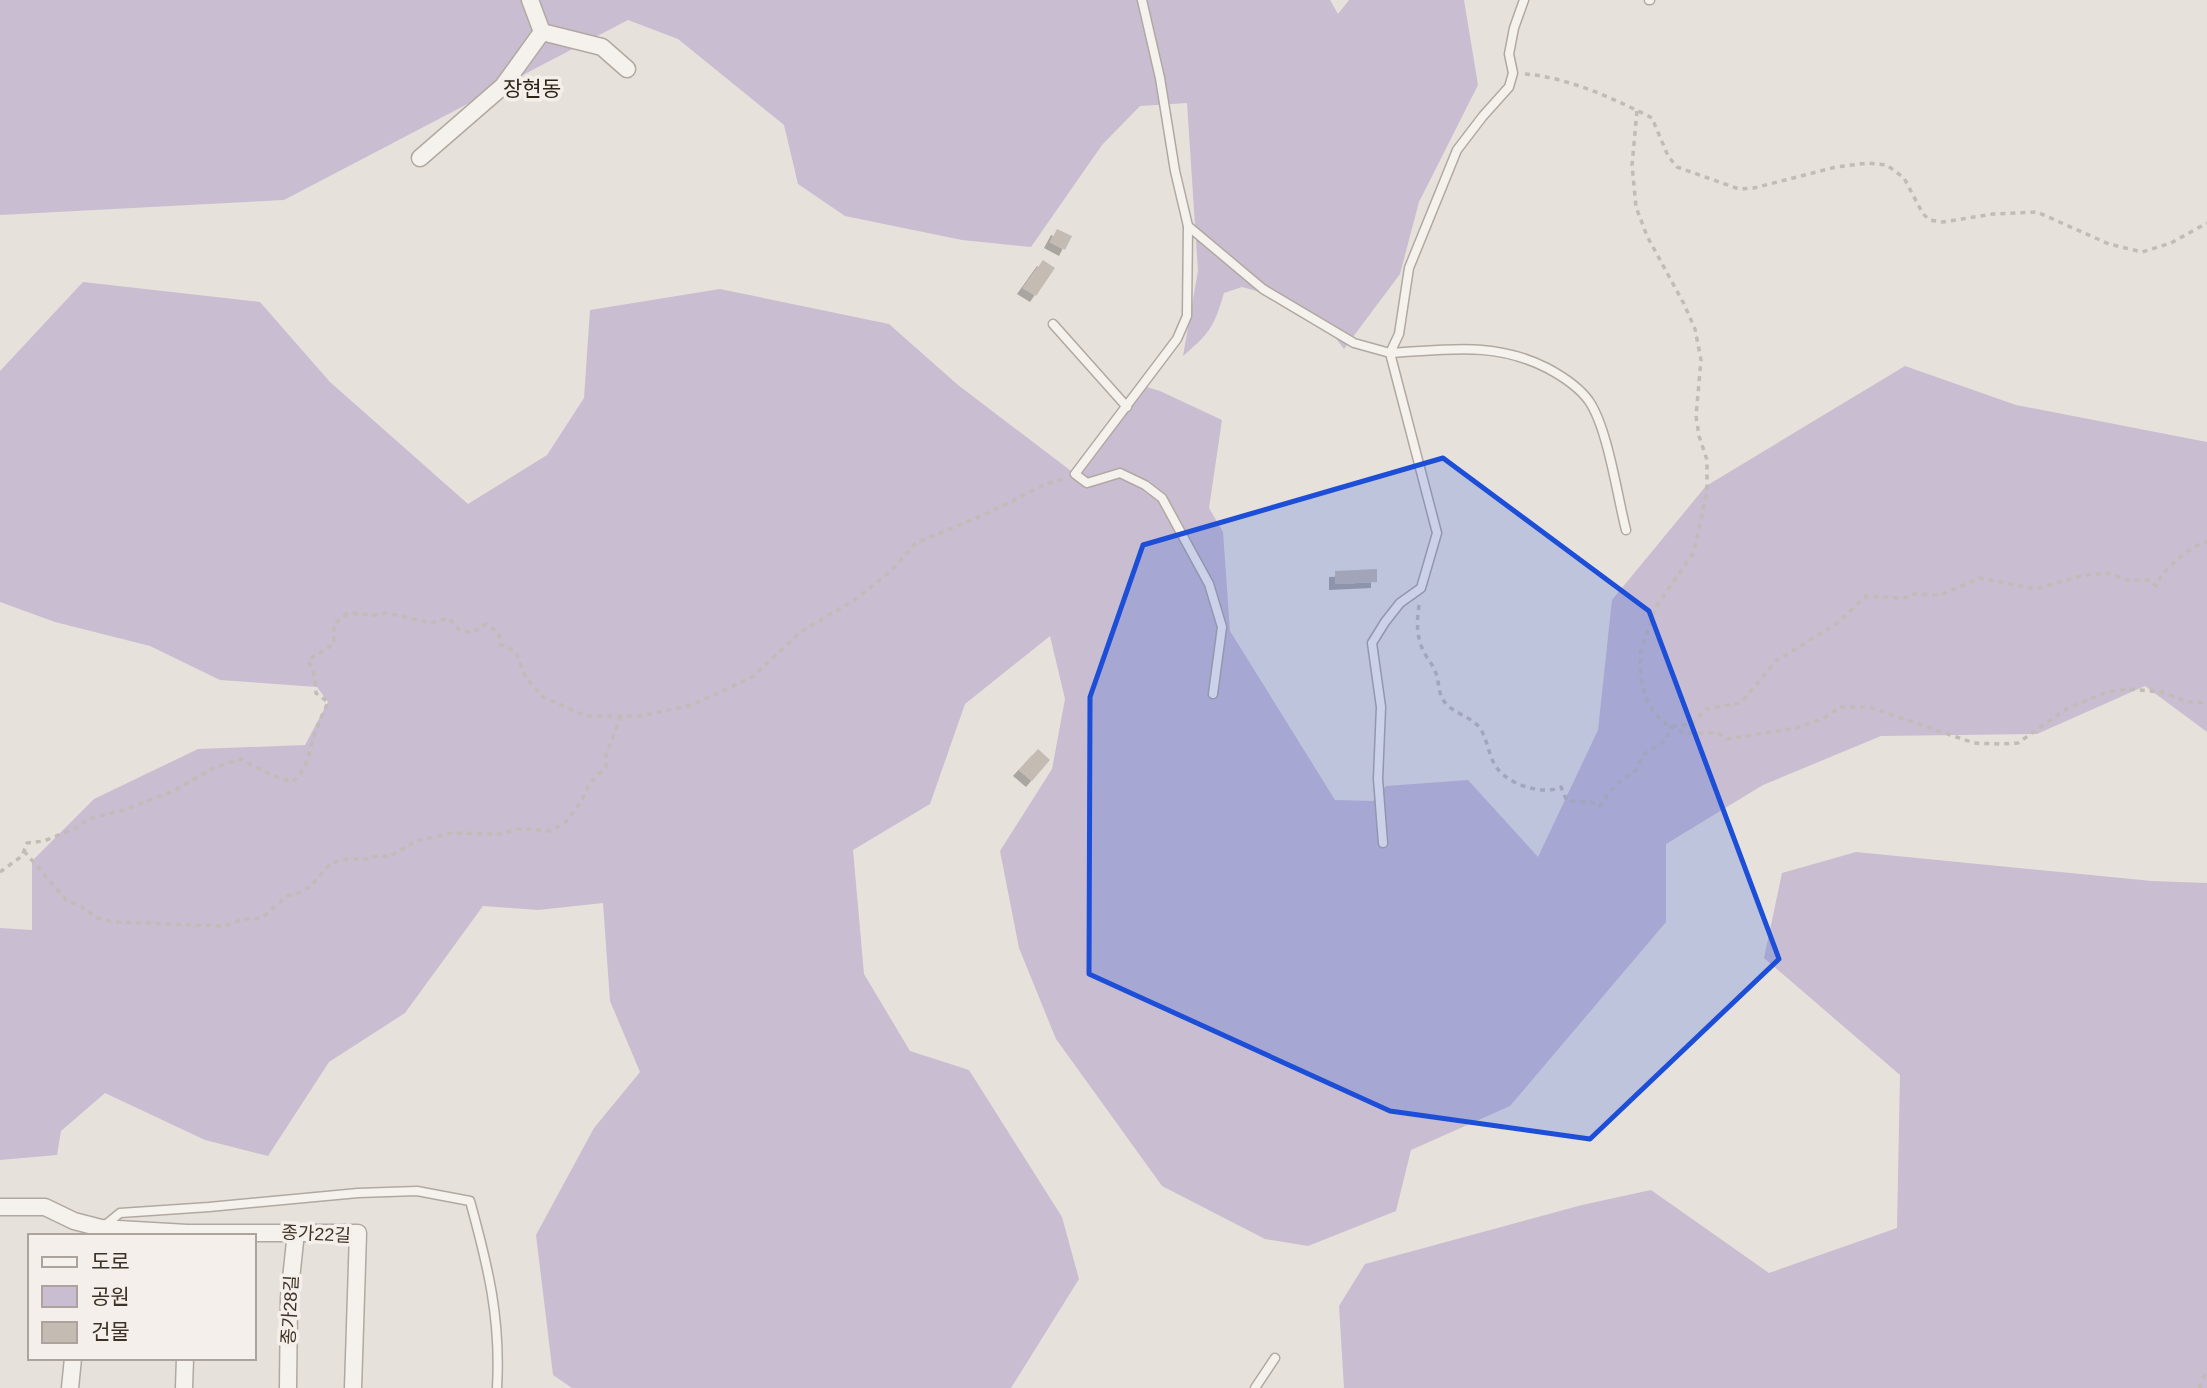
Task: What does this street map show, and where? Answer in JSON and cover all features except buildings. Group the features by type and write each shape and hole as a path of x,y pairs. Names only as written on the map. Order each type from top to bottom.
{"street":[{"path":"530,0 542,32"},
{"path":"542,32 602,47 627,69"},
{"path":"420,158 503,86 542,32"},
{"name":"종가22길","path":"0,1207 45,1207 74,1228 187,1234 358,1233 353,1388"},
{"name":"종가28길","path":"288,1388 289,1298 296,1232"},
{"path":"69,1388 73,1360"},
{"path":"184,1388 185,1360"}],"lane":[{"path":"1142,0 1188,226 1187,316 1177,339 1075,474 1087,483 1120,473 1145,485 1162,498 1209,584 1222,626 1213,694"},
{"path":"1383,843 1378,779 1381,707 1373,643 1400,603 1421,589 1437,533 1390,353 1399,334 1409,268 1457,150 1510,87 1513,73 1509,54 1514,28 1524,0"},
{"path":"1188,226 1263,289 1354,342 1390,353 1463,348 1506,352 1533,360 1563,376 1589,401 1603,432 1626,530"},
{"path":"1053,324 1127,407"},
{"path":"101,1228 120,1213 358,1193 417,1191 470,1201 488,1264 496,1312 497,1388"},
{"path":"1255,1388 1275,1358"}],"path":[{"path":"1513,73 1546,75 1652,118 1668,156 1678,167 1739,189 1754,188 1836,167 1868,163 1887,165 1904,178 1923,214 1930,220 1943,222 1993,214 2037,212 2109,244 2142,252 2171,243 2207,223"},
{"path":"1637,111 1632,165 1636,207 1647,236 1695,329 1701,360 1696,416 1707,460 1707,491 1694,552 1656,607 1640,653 1641,678 1646,698 1655,714 1670,727 1685,733 1718,733 1727,739 1797,728 1824,718 1840,707 1869,707 1974,743 2001,744 2018,743 2066,709 2107,692 2130,689 2161,692 2189,702 2207,703"},
{"path":"0,872 22,856 27,843 44,841 76,828 89,819 124,810 173,791 212,769 240,759 292,782 304,769 314,734 328,702 316,693 315,677 308,660 334,644 334,624 348,614 387,613 431,623 449,618 458,629 472,633 486,624 499,633 500,643 516,652 526,678 543,697 586,716 640,716 692,705 752,677 802,631 865,592 892,570 916,543 988,513 1044,485 1075,474"},
{"path":"1670,727 1692,724 1706,709 1741,703 1776,661 1839,622 1866,596 1904,598 1912,594 1941,594 1980,578 2035,589 2085,575 2107,573 2128,580 2150,580 2156,586 2158,578 2194,545 2207,542"},
{"path":"1421,589 1417,625 1422,648 1440,683 1442,698 1456,712 1479,726 1495,766 1501,773 1520,784 1542,790 1561,787 1567,801 1591,802 1599,807 1616,784 1636,770 1643,755 1667,740 1670,727"},
{"path":"24,851 66,900 97,918 114,922 225,926 244,919 262,918 288,896 311,886 331,863 348,859 369,859 379,855 389,857 416,841 452,833 501,834 517,829 550,831 565,823 581,802 590,783 606,767 606,755 621,716"},
{"path":"2199,1388 2207,1369"}],"highlighted area":[{"path":"1443,458 1649,611 1779,959 1590,1139 1390,1111 1089,974 1090,697 1143,545"}],"green space":[{"path":"0,0 1330,0 1338,14 1349,0 1464,0 1478,85 1419,202 1400,274 1344,349 1325,324 1278,297 1242,287 1224,293 1210,329 1183,356 1198,271 1187,103 1140,106 1102,145 1031,247 962,240 845,216 798,184 784,125 678,39 628,20 284,200 0,215"},
{"path":"83,282 260,302 330,382 468,504 547,455 584,398 590,310 720,289 889,324 958,385 1075,474 1140,385 1160,391 1222,420 1209,508 1223,532 1230,631 1335,800 1373,801 1386,786 1468,780 1538,857 1598,730 1612,600 1706,486 1905,366 2016,405 2207,442 2207,732 2145,686 2037,734 1881,736 1763,785 1666,844 1666,922 1510,1106 1411,1150 1396,1211 1308,1246 1265,1239 1162,1186 1056,1039 1019,948 1000,851 1052,769 1065,699 1050,636 965,704 930,804 853,850 864,974 910,1051 969,1070 1062,1217 1079,1279 1011,1388 572,1388 553,1375 536,1235 594,1128 640,1072 610,1001 603,903 538,910 483,906 405,1013 329,1062 268,1156 205,1140 105,1093 61,1131 57,1155 0,1160 0,928 32,930 32,861 94,799 198,749 305,745 328,702 317,687 220,680 150,646 55,622 0,602 0,371"},
{"path":"1856,852 2152,881 2207,883 2207,1388 1344,1388 1339,1306 1365,1264 1582,1205 1651,1190 1769,1273 1897,1228 1900,1075 1764,958 1782,873"}],"district":[{"name":"장현동","path":"532,89"}]}
